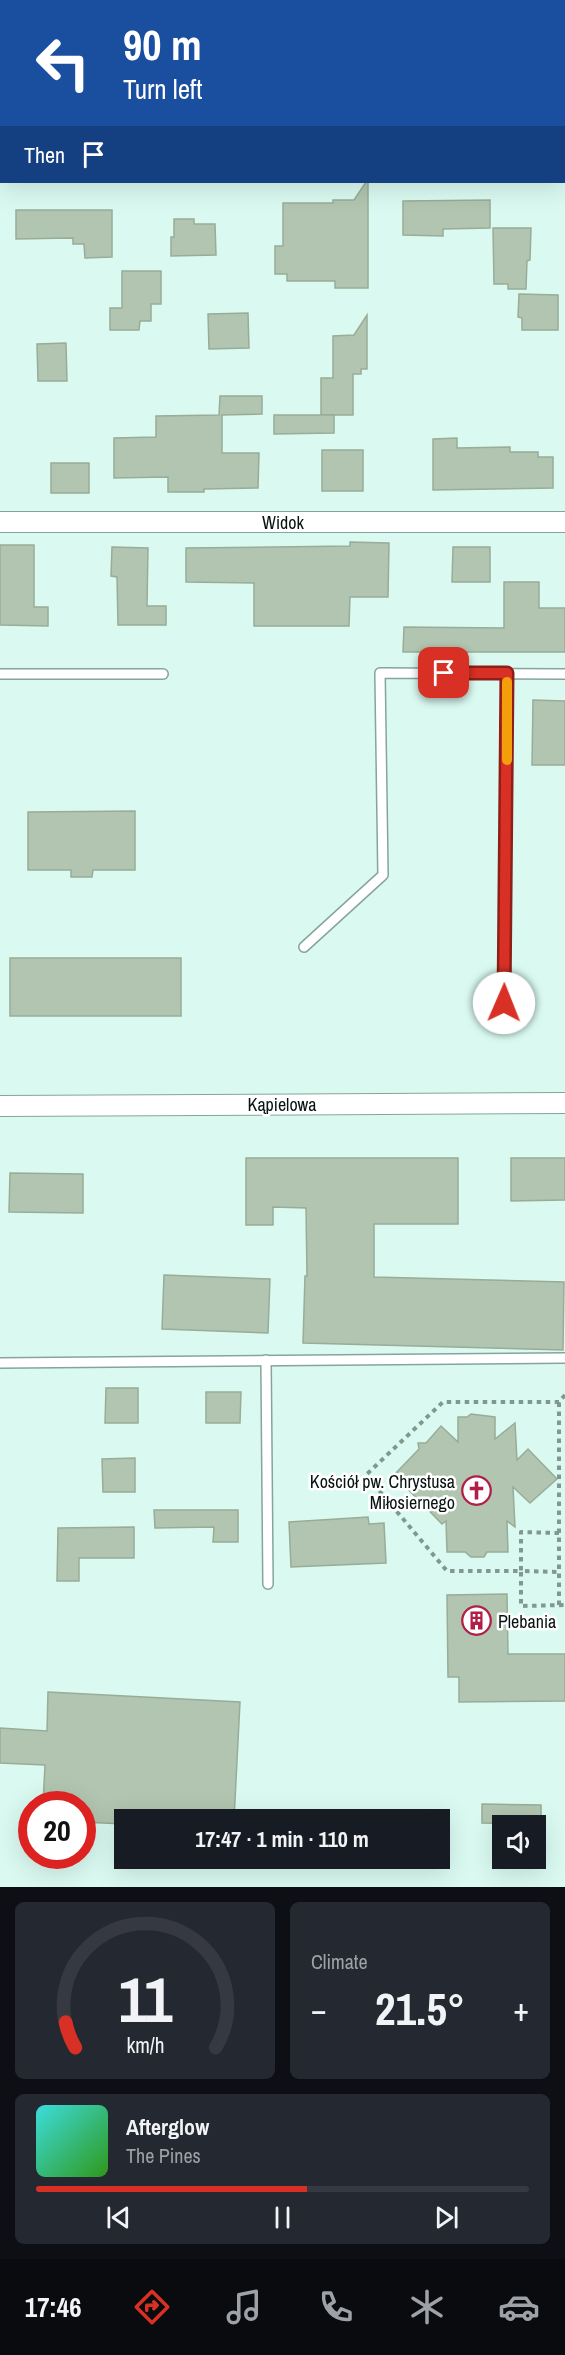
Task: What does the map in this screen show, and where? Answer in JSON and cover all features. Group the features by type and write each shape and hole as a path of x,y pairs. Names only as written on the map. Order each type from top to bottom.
{"street":[{"name":"Widok","path":"0,522 565,522"},
{"name":"Kąpielowa","path":"0,1106 565,1102"}],"lane":[{"path":"304,947 383,875 380,673 565,674"},
{"path":"504,1003 507,673"},
{"path":"0,674 163,674"},
{"path":"0,1363 565,1358"},
{"path":"266,1360 268,1584"}],"path":[{"path":"559,1606 559,1402 565,1395"},
{"path":"559,1402 443,1402 366,1475 447,1571 559,1572"},
{"path":"559,1475 565,1475"},
{"path":"559,1533 521,1532 521,1606 565,1605"}],"building":[{"path":"365,183 368,183 368,288 335,288 335,281 287,281 287,274 275,274 275,246 283,246 283,203 333,203 333,200 354,200"},
{"path":"490,200 490,228 443,229 443,236 403,235 403,201"},
{"path":"16,210 112,210 112,257 85,258 84,244 73,244 73,238 16,239"},
{"path":"174,219 194,219 194,224 215,224 216,255 171,256"},
{"path":"493,228 531,228 526,289 508,289 508,284 494,284"},
{"path":"122,271 161,271 161,304 151,304 151,321 140,321 139,330 110,330 110,308 122,308"},
{"path":"519,294 558,295 558,330 522,330 522,318 518,317"},
{"path":"248,313 249,348 209,349 208,314"},
{"path":"367,315 367,369 361,369 361,374 353,374 353,415 321,415 321,378 333,378 333,336 354,335"},
{"path":"66,343 67,381 38,381 37,344"},
{"path":"220,396 262,396 262,414 222,415 222,453 259,453 258,488 168,492 168,477 114,478 114,438 156,437 156,416 219,415"},
{"path":"274,415 334,415 334,433 274,434"},
{"path":"457,438 457,448 510,447 510,452 538,452 538,457 553,457 553,488 433,490 433,439"},
{"path":"322,450 363,450 363,491 322,491"},
{"path":"51,463 89,463 89,493 51,493"},
{"path":"350,542 389,543 388,597 350,597 349,626 254,626 254,583 186,582 186,548 350,546"},
{"path":"0,545 34,545 34,607 48,607 48,626 0,625"},
{"path":"112,547 148,548 147,606 166,606 166,625 118,625 117,577 111,576"},
{"path":"453,547 490,547 490,582 452,582"},
{"path":"504,582 539,582 539,608 565,608 565,652 403,652 404,627 504,628"},
{"path":"533,700 565,701 565,765 532,765"},
{"path":"135,811 135,870 93,870 92,877 71,877 71,870 28,870 28,812"},
{"path":"10,958 181,958 181,1016 10,1016"},
{"path":"246,1158 458,1158 458,1224 374,1224 374,1277 564,1282 563,1350 303,1343 305,1276 307,1276 306,1208 273,1207 273,1225 246,1225"},
{"path":"511,1158 565,1158 565,1200 511,1201"},
{"path":"10,1173 83,1174 83,1213 9,1212"},
{"path":"164,1275 270,1279 268,1333 162,1329"},
{"path":"106,1388 138,1388 138,1423 105,1423"},
{"path":"206,1392 241,1392 240,1423 206,1423"},
{"name":"Kościół pw. Chrystusa Miłosiernego","path":"471,1414 495,1417 495,1439 515,1423 517,1460 528,1449 557,1479 530,1503 513,1487 515,1527 507,1521 508,1552 487,1552 484,1557 471,1557 465,1552 447,1552 446,1521 442,1524 394,1475 419,1449 418,1443 426,1443 441,1426 458,1442 458,1417 467,1417"},
{"path":"135,1458 135,1492 103,1492 102,1459"},
{"path":"154,1510 238,1510 238,1542 213,1542 214,1527 155,1528"},
{"path":"368,1517 369,1524 384,1523 386,1563 291,1567 289,1522"},
{"path":"134,1527 134,1558 79,1558 79,1581 57,1581 58,1528"},
{"path":"507,1594 508,1654 565,1654 565,1701 459,1702 459,1677 448,1677 447,1595"},
{"path":"48,1692 240,1702 235,1809 114,1809 114,1824 96,1823 96,1791 44,1791 45,1765 0,1763 0,1728 47,1731"},
{"path":"482,1804 541,1805 541,1815 492,1815 492,1823 482,1823"}],"slow traffic":[{"path":"507,682 507,760"}],"place":[{"name":"Kościół pw. Chrystusa Miłosiernego","path":"476,1491"},
{"name":"Plebania","path":"477,1621"}],"route":[{"path":"444,673 507,673 504,1003"}]}
